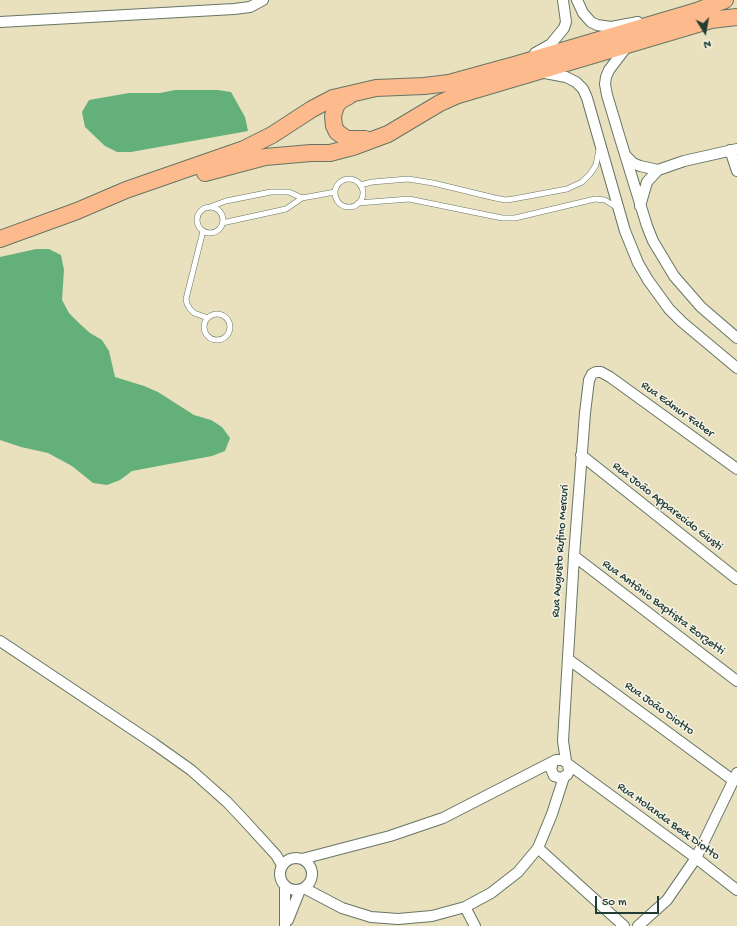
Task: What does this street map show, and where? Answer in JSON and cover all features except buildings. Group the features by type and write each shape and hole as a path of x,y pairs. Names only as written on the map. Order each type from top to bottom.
{"main road":[{"path":"0,239 77,211 126,190 244,149 272,135 312,109 333,98 376,88 424,86 449,83 697,11 726,0"},
{"path":"77,211 265,157 330,153 353,147 388,134 434,107 458,96 711,20 737,17"},
{"path":"356,92 340,101 334,111 333,121 337,132 347,139 355,140 388,134"}],"street":[{"path":"0,22 234,9 250,7 263,0"},
{"path":"506,67 545,48 555,40 564,28 566,22 563,0"},
{"path":"577,0 583,13 591,22 604,27 697,11"},
{"path":"629,44 609,70 605,84 640,206 653,241 674,276 701,307 737,338"},
{"path":"535,72 555,74 566,77 576,82 583,89 599,136 625,231 638,263 669,309 682,322 737,368"},
{"path":"640,206 647,182 658,170 684,161 734,149 737,171"},
{"path":"624,154 633,163 658,170"},
{"name":"Rua Augusto Rufino Mercuri","path":"560,768 581,455 589,380 592,374 601,372"},
{"name":"Rua Edmur Faber","path":"601,372 737,469"},
{"name":"Rua João Apparecido Giusti","path":"581,455 737,579"},
{"name":"Rua Antônio Baptista Zorzetti","path":"574,556 737,680"},
{"path":"0,641 191,770 227,802 284,863"},
{"name":"Rua João Diotto","path":"568,659 736,777"},
{"path":"560,768 560,791 538,848 518,872 491,893 465,907 432,916 370,922 304,887 290,889 285,886 280,878 284,863 292,858 306,862 331,851 390,836 443,818 536,770 560,768"},
{"name":"Rua Holanda Beck Diotto","path":"560,768 582,776 696,858 737,890"},
{"path":"638,926 667,900 696,858 736,777"},
{"path":"538,848 624,926"},
{"path":"286,926 304,887 312,875 306,862"},
{"path":"285,886 286,926"},
{"path":"465,907 475,926"}],"lane":[{"path":"360,185 372,182 408,179 433,183 506,200 567,189 582,182 596,165 599,153 599,136"},
{"path":"358,203 363,192 360,185 347,179 339,184 335,192 337,201 350,207 358,203 409,199 502,218 515,218 575,202 595,199 605,200 619,210"},
{"path":"207,208 212,208 220,213 222,223 217,231 207,232 199,227 197,218 203,210 207,208 226,201 271,192 289,192 302,198"},
{"path":"222,223 286,209 302,198 335,192"},
{"path":"203,230 186,299 187,304 194,313 208,318 220,315 227,320 229,329 226,336 218,340 209,338 204,330 204,326 208,318"}],"green space":[{"path":"175,90 218,90 231,92 245,117 248,131 131,152 117,152 105,146 85,127 82,112 89,100 129,93 160,93"},
{"path":"36,249 49,249 61,255 64,270 62,300 69,313 80,324 90,333 102,340 109,351 115,377 158,392 194,415 211,420 222,427 230,438 225,451 212,456 132,471 120,480 107,485 93,483 72,466 48,453 21,447 0,440 0,257"}]}
